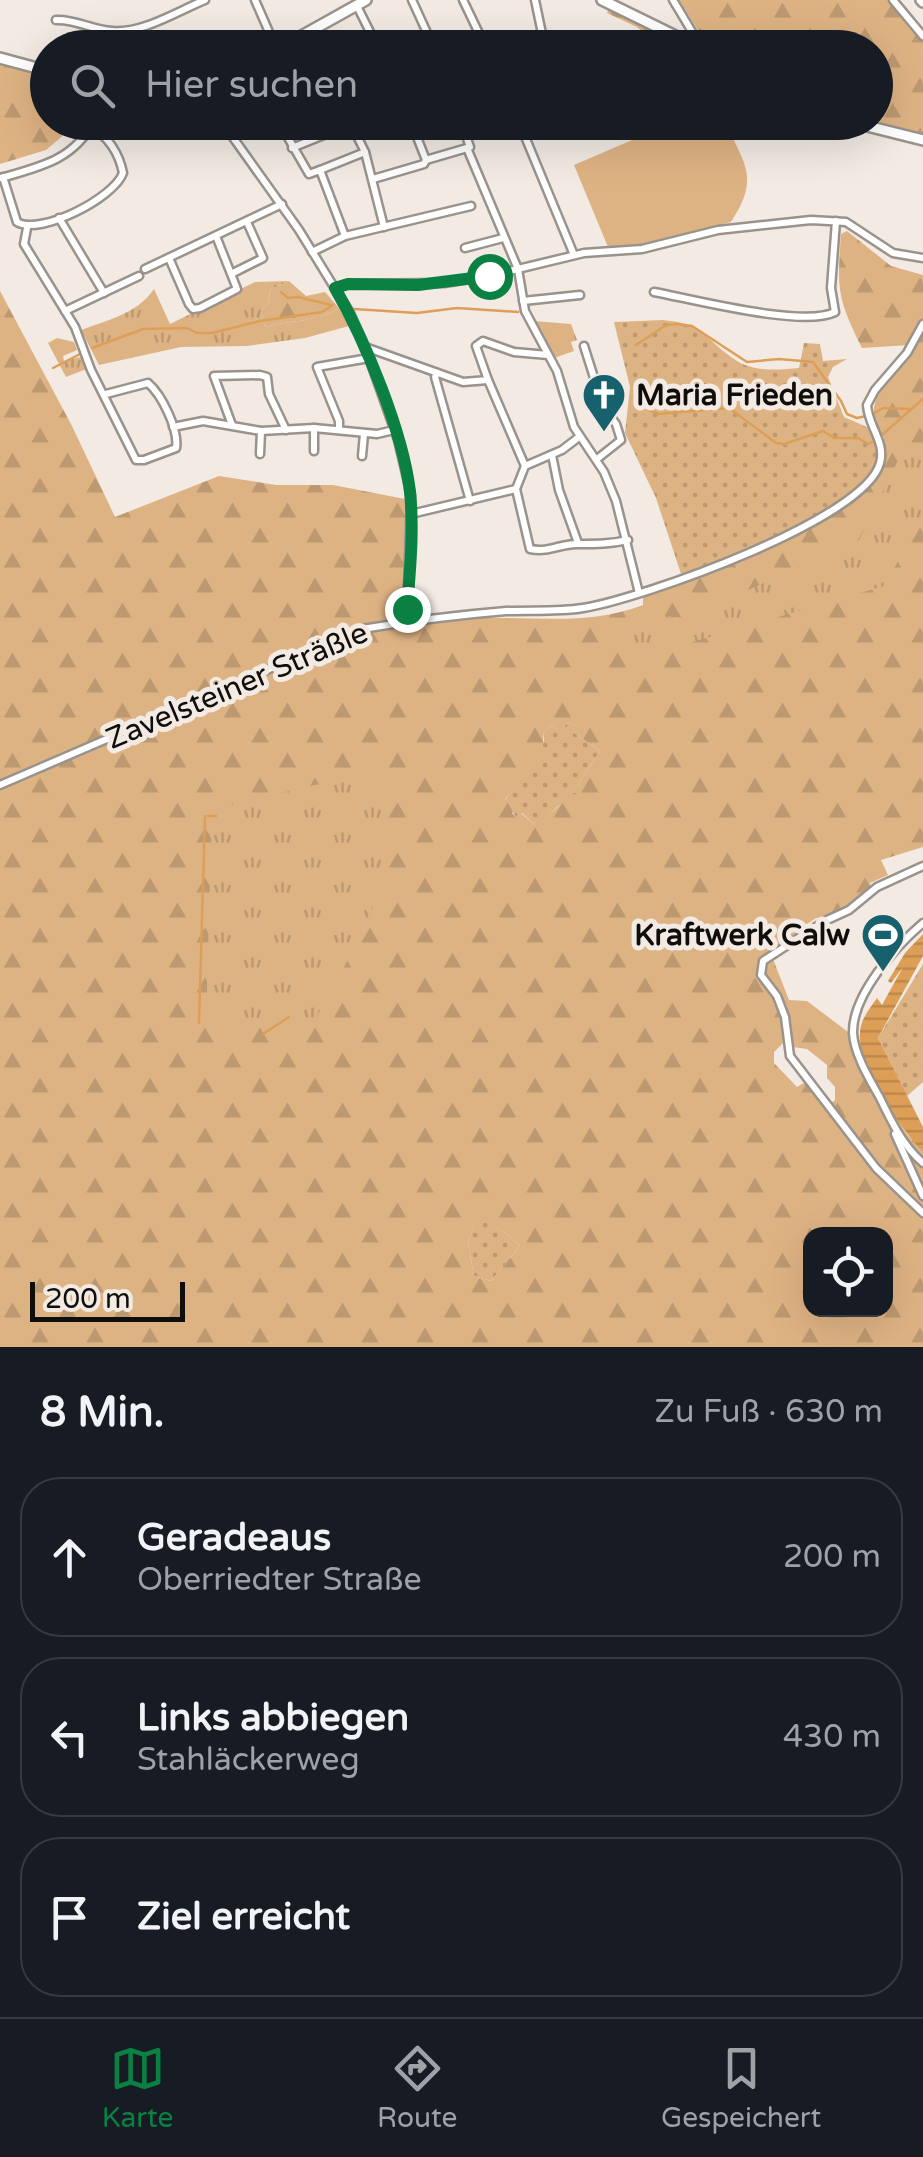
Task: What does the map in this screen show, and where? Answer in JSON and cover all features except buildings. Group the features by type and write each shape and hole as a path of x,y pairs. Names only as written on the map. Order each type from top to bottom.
{"street":[{"path":"130,30 205,0"},
{"path":"255,0 269,30"},
{"path":"412,0 426,30"},
{"path":"463,0 477,30"},
{"path":"535,0 541,30"},
{"path":"602,0 620,4 668,30"},
{"path":"674,0 691,30"},
{"path":"893,0 923,36"},
{"path":"311,30 361,3 371,30"},
{"path":"56,20 103,30"},
{"path":"0,58 30,66"},
{"path":"893,133 923,140"},
{"path":"83,140 56,162 2,178 17,222 27,228 44,226 112,191 123,173 120,159 106,140"},
{"path":"235,140 282,204 335,288 369,358 407,473 411,514 406,621"},
{"path":"288,140 310,176 364,152"},
{"path":"292,148 311,140"},
{"path":"358,140 384,227"},
{"path":"418,140 426,160"},
{"path":"468,140 470,147"},
{"path":"526,140 574,254"},
{"path":"372,179 467,148 518,269 525,311 548,354 580,437 604,472 628,540 639,593"},
{"path":"320,170 345,236"},
{"path":"65,311 282,204"},
{"path":"312,252 345,236 471,206"},
{"path":"59,218 104,293"},
{"path":"654,292 746,310 830,315 834,312 831,288 836,221"},
{"path":"335,288 348,284 444,283 574,254 642,248 764,223 836,221 856,227 894,253 923,258"},
{"path":"233,273 262,258 248,222"},
{"path":"27,228 24,244 97,368 99,380 139,462 176,448 173,427 148,383 106,394"},
{"path":"169,258 193,309 237,289 216,236"},
{"path":"465,248 503,238"},
{"path":"523,301 580,295"},
{"name":"Zavelsteiner Sträßle","path":"0,785 362,629 406,621 571,610 639,593 742,556 826,514 870,482 880,467 882,448 867,405 908,352 923,324"},
{"path":"548,354 514,352 483,342 476,346 525,466 516,490 530,548 555,550 628,540"},
{"path":"584,346 603,406 616,424 621,440 596,459"},
{"path":"365,347 463,382 488,380"},
{"path":"339,430 340,420 317,368 369,358"},
{"path":"437,372 434,377 441,405 470,501"},
{"path":"232,425 214,376 260,375 267,377 269,394 286,430"},
{"path":"173,427 203,422 261,430 314,428 364,434 394,430"},
{"path":"314,428 314,452"},
{"path":"260,454 261,430"},
{"path":"362,456 364,434"},
{"path":"525,466 580,437"},
{"path":"552,454 559,490 578,544"},
{"path":"411,514 516,490"},
{"path":"923,866 876,887 849,910 764,961 761,968 761,975 777,996 786,1017 790,1056 876,1168 923,1213"},
{"path":"923,923 896,947 865,994 855,1021 856,1044 923,1196"},
{"path":"894,1126 923,1163"}],"green space":[{"path":"679,0 889,0 923,41 923,135 893,128 893,30 698,30"},
{"path":"608,10 651,30 640,30 607,13"},
{"path":"0,64 30,73 30,140 58,140 46,150 0,164"},
{"path":"632,140 734,140 744,162 747,183 731,222 637,245 608,247 574,165"},
{"path":"847,231 891,266 923,275 923,847 881,860 888,875 870,883 871,888 845,908 807,924 805,937 773,959 789,1000 807,1001 860,1041 875,1080 906,1133 923,1152 923,1347 0,1347 0,291 115,517 219,476 276,485 333,485 405,499 408,537 403,627 478,618 586,618 643,605 643,595 697,577 827,514 871,481 884,438 876,424 876,401 914,348 862,348 841,293 841,234","holes":["568,722 575,726 573,732 600,751 578,784 582,790 536,826 521,813 516,817 512,813 515,809 505,799 543,751 543,732 552,726 560,733","785,1041 807,1049 827,1065 827,1078 835,1087 835,1100 830,1104 838,1118 835,1121 807,1081 797,1087 774,1063 774,1052","476,1218 507,1234 520,1246 491,1281 474,1276 468,1243"]},
{"path":"289,281 306,296 325,292 339,308 313,318 265,327 261,311 270,302 269,290"},
{"path":"289,281 269,290 270,302 261,311 265,327 313,318 339,308 349,326 305,338 247,346 181,347 99,365 81,330 131,310 154,289 170,324 255,282"},
{"path":"663,320 697,329 737,361 751,367 799,368 804,343 820,344 823,361 847,359 833,367 828,377 844,417 869,428 883,447 871,481 827,514 742,558 682,577 656,498 625,433 630,387 614,322"},
{"path":"533,321 571,324 577,340 571,342 574,351 554,358"},
{"path":"57,338 74,342 77,350 63,356 64,361 85,356 89,368 66,377 48,343"},
{"path":"902,452 923,460 923,517 884,586 631,660 628,613 686,618 859,540"},
{"path":"568,722 576,726 573,732 600,751 578,784 583,790 557,807 537,827 522,813 516,817 505,800 544,741 543,732 552,726 560,732"},
{"path":"387,777 385,877 360,938 309,1030 206,1025 212,809 315,785"},
{"path":"923,964 923,1082 907,1096 878,1038"},
{"path":"476,1217 520,1246 491,1281 474,1276 468,1243"}],"shaded area":[{"path":"923,934 923,956 878,1038 923,1127 923,1152 904,1130 875,1083 860,1033 862,1022 877,998 882,1005 903,967 891,983 888,981 905,953"}],"waterway":[{"path":"281,292 288,298 331,305"},
{"path":"92,348 143,329 187,328 212,333 322,312 333,305"},
{"path":"354,309 518,312"},
{"path":"636,345 666,325 677,324 692,326 747,362 813,362 847,414 866,416"},
{"path":"53,368 82,353"},
{"path":"883,434 923,399"},
{"path":"647,409 658,414 729,408 776,443 823,431 834,438 872,442"},
{"path":"873,414 883,408 909,409"},
{"path":"199,1023 205,816"},
{"path":"208,816 216,816"},
{"path":"263,1034 289,1017"}],"place":[{"name":"Maria Frieden","path":"604,433"},
{"name":"Kraftwerk Calw","path":"883,973"}],"route":[{"path":"407,609 411,526 407,473 365,347 335,288 348,284 444,283 489,276"}]}
